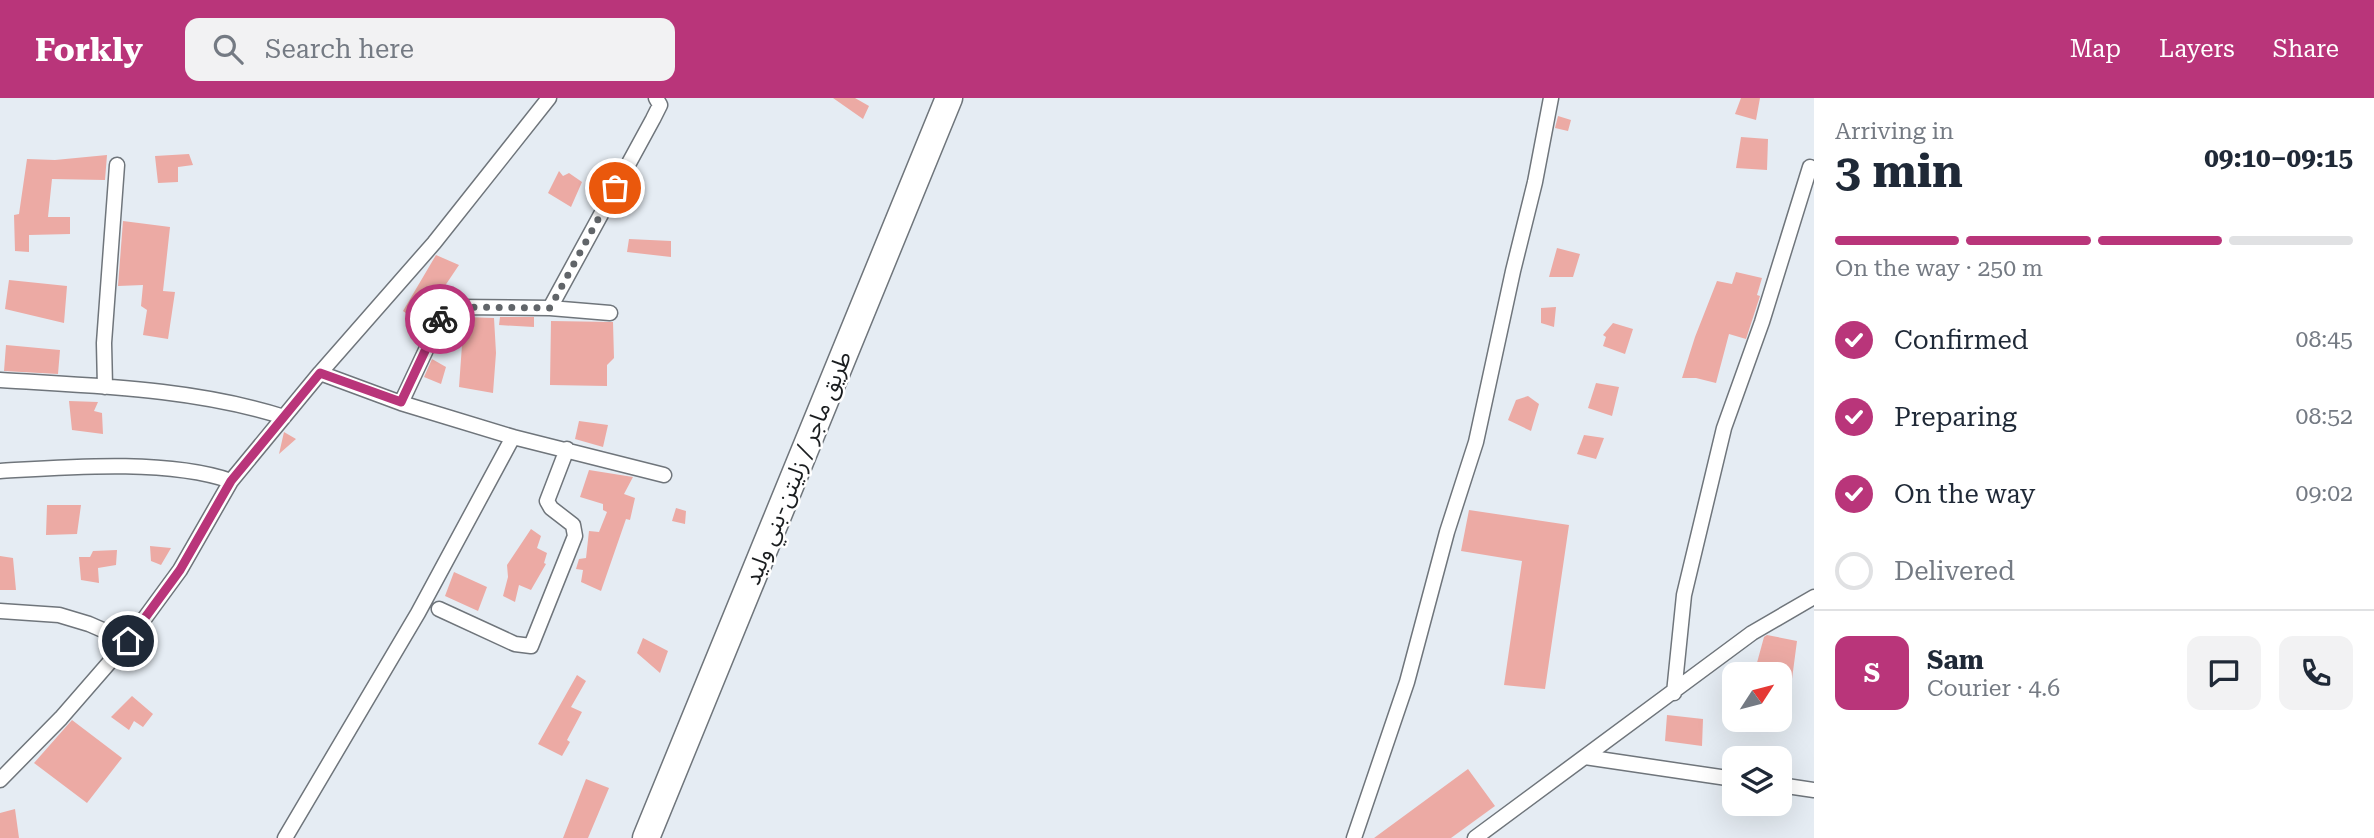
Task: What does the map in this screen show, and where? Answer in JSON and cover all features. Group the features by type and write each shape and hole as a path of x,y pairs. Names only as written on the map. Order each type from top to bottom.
{"highway":[{"name":"طريق ماجر / زليتن-بني وليد","path":"646,838 949,98"}],"street":[{"path":"0,780 61,718 128,641 180,570 231,481 320,373 434,243 549,98"},
{"path":"550,308 653,119 660,104 656,98"},
{"path":"1354,838 1407,682 1447,532 1476,442 1535,182 1551,98"},
{"path":"105,387 104,342 117,165"},
{"path":"1674,693 1684,595 1724,428 1762,322 1810,167"},
{"path":"401,402 441,318 449,310 457,307 550,308 610,313"},
{"path":"320,373 513,437 664,475"},
{"path":"0,380 198,397 250,406 284,417"},
{"path":"285,838 418,614 513,437"},
{"path":"439,609 515,645 531,646 575,536 573,525 551,508 547,501 567,449"},
{"path":"0,471 73,467 144,468 207,473 231,481"},
{"path":"1475,838 1752,633 1814,597"},
{"path":"1795,607 1814,610"},
{"path":"0,611 59,615 89,624 128,641"},
{"path":"1585,757 1722,777"},
{"path":"1792,787 1814,790"}],"building":[{"path":"833,98 855,98 869,106 863,119"},
{"path":"1741,98 1760,98 1756,120 1735,114"},
{"path":"1558,116 1571,120 1568,131 1555,128"},
{"path":"1741,137 1768,139 1767,170 1736,168"},
{"path":"189,154 193,165 178,167 178,182 158,183 155,156"},
{"path":"107,155 105,180 52,179 48,217 70,217 70,234 29,235 29,252 15,251 14,215 19,214 27,159 55,160"},
{"path":"559,171 563,176 569,173 582,182 571,207 548,193"},
{"path":"123,221 170,227 163,291 175,292 168,339 143,335 147,310 141,306 143,285 118,286"},
{"path":"629,239 671,241 671,257 627,252"},
{"path":"1557,248 1580,254 1573,277 1549,277"},
{"path":"436,255 459,265 420,323 403,311"},
{"path":"1736,272 1762,278 1757,295 1760,296 1746,339 1729,334 1716,383 1682,378 1717,281 1732,284"},
{"path":"9,280 67,286 64,323 5,309"},
{"path":"1556,307 1554,327 1541,323 1541,308"},
{"path":"464,317 494,318 496,353 493,393 459,387"},
{"path":"500,317 534,317 534,327 499,325"},
{"path":"551,321 613,322 614,358 607,365 607,386 550,385"},
{"path":"1613,323 1633,329 1625,354 1603,346 1606,337 1603,335"},
{"path":"6,345 60,350 58,374 4,371"},
{"path":"432,359 446,367 441,384 424,377"},
{"path":"1596,383 1619,387 1612,416 1588,408"},
{"path":"1528,396 1539,404 1531,431 1508,420 1516,400"},
{"path":"69,401 98,402 94,411 102,413 103,434 72,430"},
{"path":"579,421 608,425 603,447 575,439"},
{"path":"284,432 296,439 279,454"},
{"path":"1584,435 1604,438 1596,459 1577,454"},
{"path":"589,470 633,477 624,494 635,498 630,520 626,519 601,591 581,582 583,570 576,569 579,559 586,558 589,531 599,532 607,512 603,510 603,504 580,497"},
{"path":"47,505 81,505 77,534 46,535"},
{"path":"676,508 686,511 685,524 672,521"},
{"path":"1469,510 1569,525 1545,689 1504,685 1522,561 1461,551"},
{"path":"531,529 541,536 537,548 547,553 546,564 531,590 519,585 515,602 503,596 508,577 507,565"},
{"path":"150,546 171,548 161,565 151,561"},
{"path":"117,550 116,565 98,568 99,583 81,580 79,557 90,557 93,551"},
{"path":"0,556 13,558 16,590 0,590"},
{"path":"454,572 487,587 478,611 445,596"},
{"path":"1767,635 1797,641 1792,679 1792,662 1757,662 1764,637"},
{"path":"643,638 668,651 660,673 637,653"},
{"path":"577,675 586,681 571,707 582,712 562,756 538,744"},
{"path":"132,696 153,714 143,727 134,721 129,730 111,717"},
{"path":"1667,715 1703,719 1702,746 1665,741"},
{"path":"72,720 122,758 87,803 34,763"},
{"path":"1468,769 1495,806 1451,838 1374,838"},
{"path":"586,779 609,788 588,838 563,838"},
{"path":"15,809 19,838 0,838 0,813"}],"way so far":[{"path":"440,319 449,310 457,307 550,308 615,188"}],"route":[{"path":"128,641 180,570 231,481 320,373 401,402 440,319"}]}
